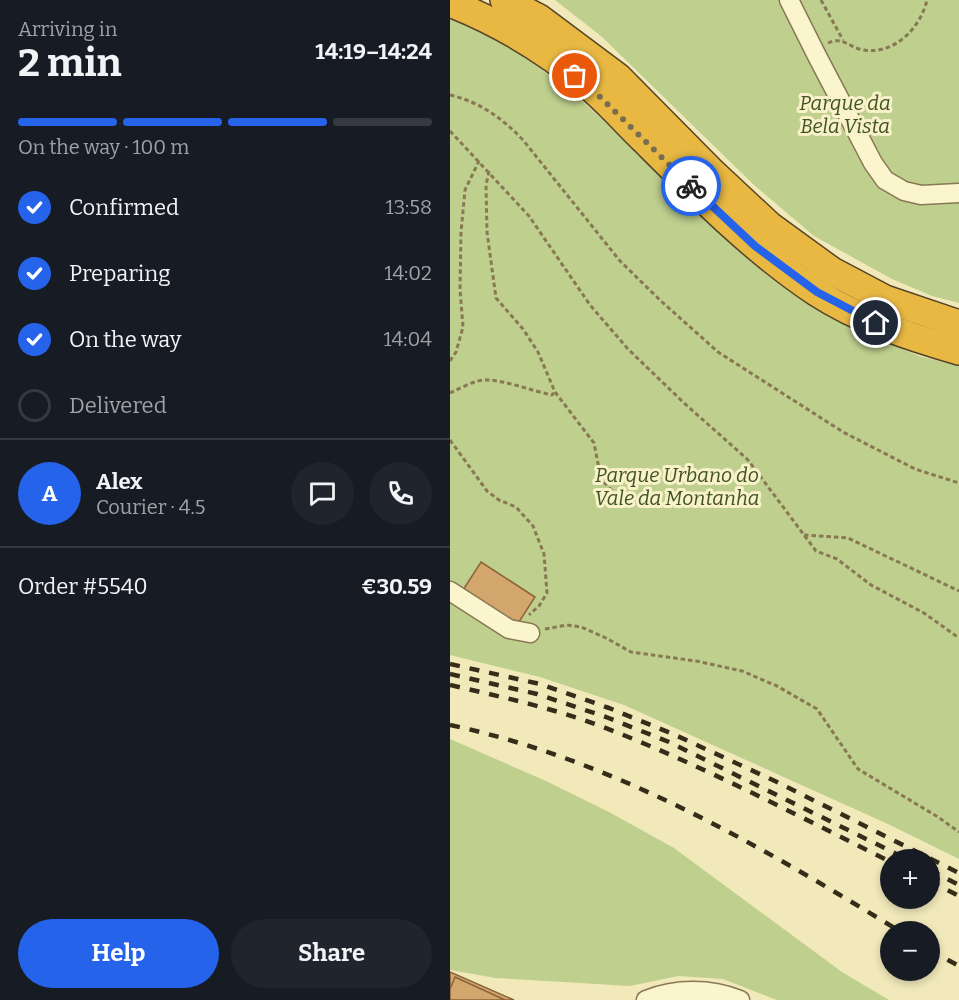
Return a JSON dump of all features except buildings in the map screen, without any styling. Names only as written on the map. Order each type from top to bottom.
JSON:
[{"type":"highway","points":[[504,0],[539,18],[618,77]]},
{"type":"highway","points":[[532,0],[574,30],[597,50],[618,77],[712,172],[770,226],[832,271],[885,299],[959,324]]},
{"type":"highway","points":[[450,3],[479,14],[529,42],[591,88],[755,246],[817,292],[876,323],[959,351]]},
{"type":"street","points":[[789,0],[873,163],[885,180],[904,191],[921,195],[959,192]]},
{"type":"street","points":[[450,591],[509,629],[522,631]]},
{"type":"street","points":[[646,1000],[671,993],[701,991],[731,996],[740,1000]]},
{"type":"path","points":[[821,0],[844,41],[860,50],[878,51],[897,44],[911,32],[925,10],[927,0]]},
{"type":"path","points":[[816,54],[828,42],[844,41]]},
{"type":"path","points":[[450,95],[483,106],[507,124],[523,140],[620,261],[718,352],[843,432],[915,469],[959,483]]},
{"type":"path","points":[[450,131],[529,216],[590,305],[605,323],[628,349],[683,402],[748,460],[816,551],[837,559],[871,585],[924,613],[959,638]]},
{"type":"path","points":[[450,361],[456,352],[463,327],[460,289],[461,232],[465,190],[479,161]]},
{"type":"path","points":[[489,171],[486,185],[487,232],[496,298],[523,329],[538,351],[555,392],[594,443],[601,479],[619,498]]},
{"type":"path","points":[[450,393],[471,383],[488,380],[540,393],[552,395],[555,392]]},
{"type":"path","points":[[450,440],[487,491],[499,500],[516,507],[533,526],[544,554],[547,593],[522,631]]},
{"type":"path","points":[[804,535],[848,538],[959,591]]},
{"type":"path","points":[[522,631],[567,625],[581,627],[631,652],[696,661],[742,671],[777,686],[817,710],[858,769],[959,832]]},
{"type":"green space","name":"Parque da Bela Vista","points":[[555,0],[959,0],[959,303],[932,296],[892,279],[814,236],[754,185],[601,36]]},
{"type":"green space","name":"Parque Urbano do Vale da Montanha","points":[[450,17],[495,39],[561,84],[590,108],[728,240],[800,299],[858,330],[919,356],[959,366],[959,859],[888,824],[624,705],[540,677],[450,655]]},
{"type":"green space","points":[[450,739],[546,781],[674,848],[842,972],[889,1000],[777,1000],[723,979],[678,976],[630,986],[496,978],[450,970]]},
{"type":"railway","points":[[450,664],[540,684],[609,708],[673,734],[777,782],[959,873]]},
{"type":"railway","points":[[450,674],[537,694],[606,717],[669,742],[887,849]]},
{"type":"railway","points":[[450,685],[527,703],[603,727],[748,791],[880,857]]},
{"type":"railway","points":[[450,725],[511,740],[627,783],[739,838],[883,921]]},
{"type":"railway","points":[[940,875],[959,885]]},
{"type":"railway","points":[[940,886],[959,896]]},
{"type":"railway","points":[[940,956],[959,966]]},
{"type":"way so far","points":[[575,76],[591,88],[691,186]]},
{"type":"route","points":[[691,186],[755,246],[817,292],[876,323]]}]
